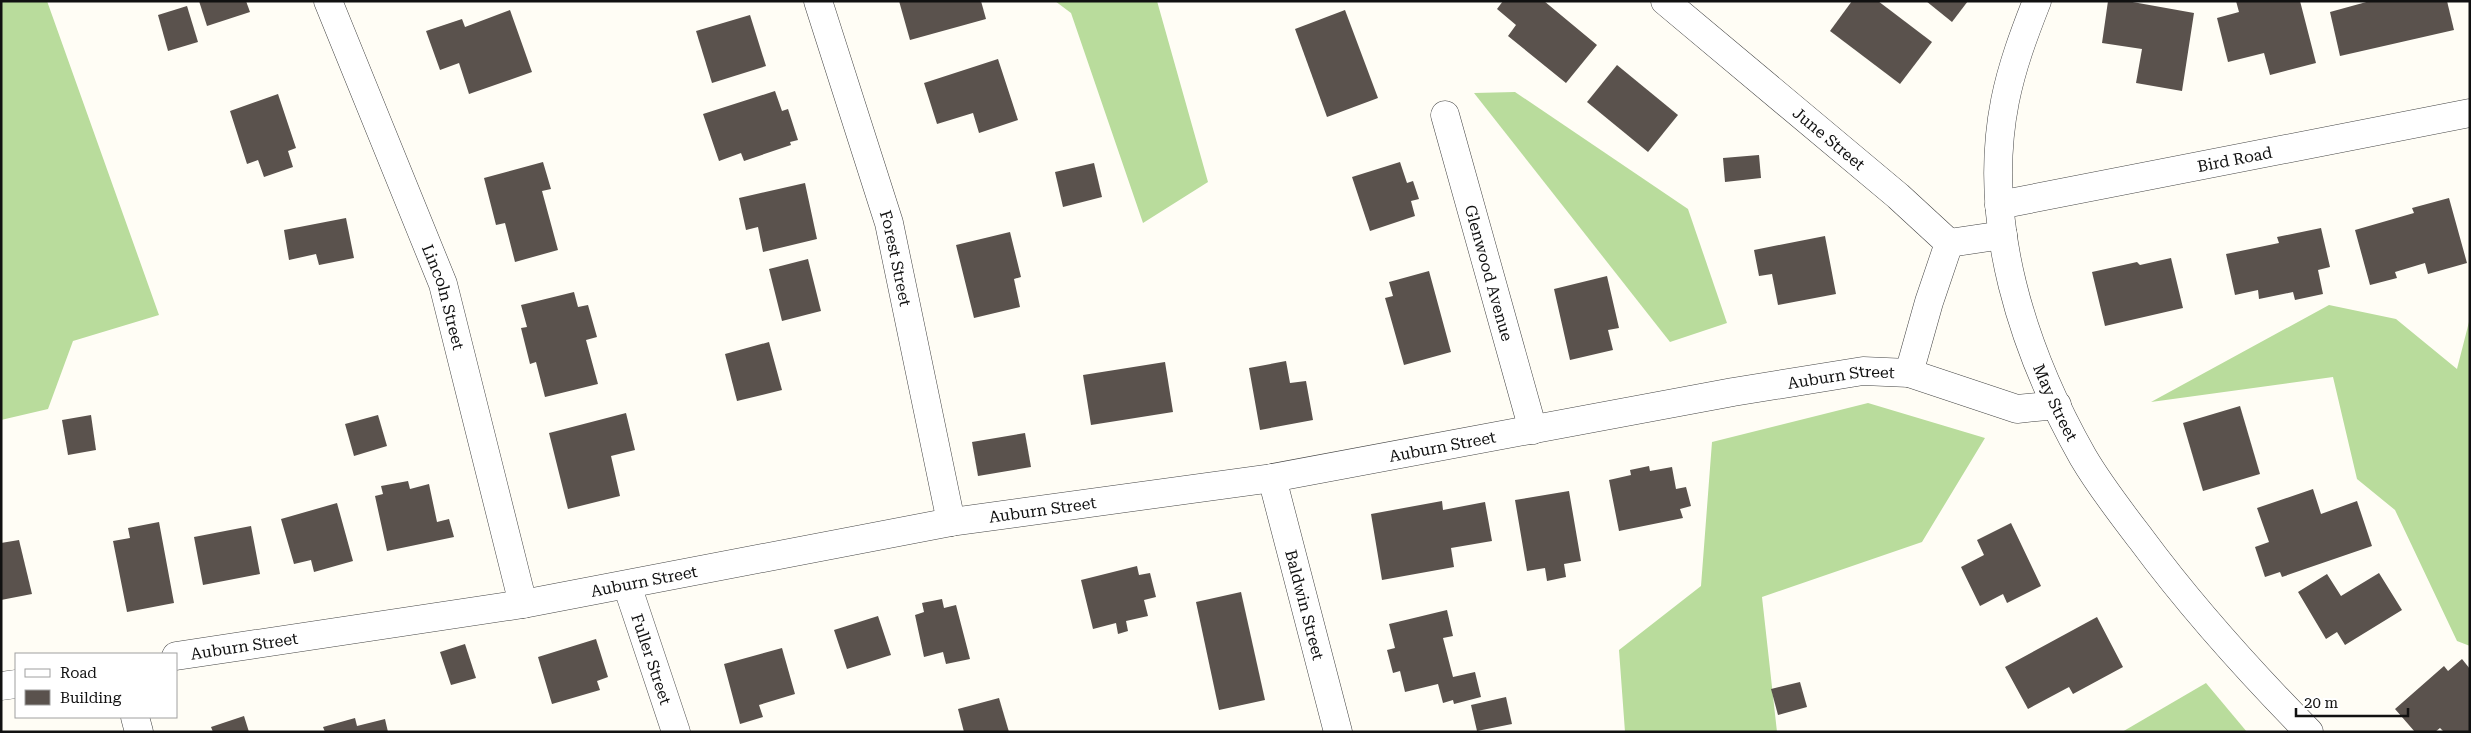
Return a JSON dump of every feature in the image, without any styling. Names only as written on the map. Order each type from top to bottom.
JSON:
[{"type":"street","name":"Lincoln Street","points":[[328,1],[443,284],[523,604]]},
{"type":"street","name":"Forest Street","points":[[818,1],[889,224],[951,522]]},
{"type":"street","name":"June Street","points":[[1665,1],[1898,196],[1949,243]]},
{"type":"street","name":"May Street","points":[[2037,1],[2020,44],[2005,101],[2000,146],[1999,205],[2003,236],[2022,319],[2034,356],[2084,458],[2113,503],[2213,630],[2308,732]]},
{"type":"street","name":"Bird Road","points":[[1999,205],[2470,113]]},
{"type":"street","name":"Glenwood Avenue","points":[[1446,115],[1533,430]]},
{"type":"street","points":[[1949,243],[2003,236]]},
{"type":"street","name":"Auburn Street","points":[[1909,373],[1929,302],[1949,243]]},
{"type":"street","name":"Auburn Street","points":[[178,656],[523,604],[951,522],[1272,478],[1863,370],[1909,373],[2017,409],[2057,405]]},
{"type":"street","name":"Baldwin Street","points":[[1272,478],[1338,732]]},
{"type":"street","name":"Fuller Street","points":[[627,585],[676,732]]},
{"type":"street","points":[[1,686],[15,684]]},
{"type":"street","points":[[135,718],[139,732]]},
{"type":"green space","points":[[1,1],[47,1],[159,315],[73,341],[48,409],[1,420]]},
{"type":"green space","points":[[1055,1],[1157,1],[1208,182],[1143,223],[1071,13]]},
{"type":"green space","points":[[1515,92],[1688,209],[1727,323],[1670,342],[1474,93]]},
{"type":"green space","points":[[2329,305],[2396,319],[2457,369],[2470,318],[2470,646],[2457,641],[2395,510],[2357,479],[2333,377],[2151,402]]},
{"type":"green space","points":[[1868,403],[1985,438],[1922,542],[1762,597],[1777,732],[1625,732],[1619,650],[1701,586],[1712,442]]},
{"type":"green space","points":[[2206,683],[2247,732],[2122,732]]},
{"type":"building","points":[[199,1],[246,1],[250,12],[207,26]]},
{"type":"building","points":[[899,1],[981,1],[986,19],[910,40]]},
{"type":"building","points":[[1503,1],[1544,1],[1597,45],[1566,83],[1508,36],[1516,25],[1497,9]]},
{"type":"building","points":[[1852,1],[1878,1],[1932,42],[1900,84],[1830,31]]},
{"type":"building","points":[[1926,1],[1968,1],[1952,22]]},
{"type":"building","points":[[2108,1],[2127,1],[2194,13],[2182,91],[2136,83],[2142,49],[2102,43]]},
{"type":"building","points":[[2236,1],[2300,1],[2316,63],[2270,75],[2264,53],[2228,62],[2217,18],[2239,12]]},
{"type":"building","points":[[2370,1],[2447,1],[2454,30],[2340,56],[2330,12]]},
{"type":"building","points":[[187,6],[198,42],[168,51],[158,15]]},
{"type":"building","points":[[510,10],[532,72],[469,94],[459,63],[440,70],[426,31],[462,19],[465,27]]},
{"type":"building","points":[[1345,10],[1378,98],[1327,117],[1295,29]]},
{"type":"building","points":[[750,15],[766,66],[712,83],[696,31]]},
{"type":"building","points":[[998,59],[1018,120],[979,133],[973,113],[937,124],[924,83]]},
{"type":"building","points":[[1617,65],[1678,115],[1648,152],[1587,102]]},
{"type":"building","points":[[775,91],[782,111],[788,109],[798,140],[790,142],[791,145],[744,161],[741,153],[719,161],[703,114]]},
{"type":"building","points":[[278,94],[296,148],[288,151],[293,167],[264,177],[258,160],[247,164],[230,111]]},
{"type":"building","points":[[1759,155],[1761,178],[1725,182],[1723,158]]},
{"type":"building","points":[[543,162],[551,189],[542,191],[558,250],[515,262],[505,223],[496,225],[484,178]]},
{"type":"building","points":[[1400,162],[1407,183],[1413,181],[1419,199],[1411,201],[1415,216],[1370,231],[1352,177]]},
{"type":"building","points":[[1094,163],[1102,197],[1063,207],[1055,172]]},
{"type":"building","points":[[805,183],[817,239],[763,252],[758,227],[746,230],[739,198]]},
{"type":"building","points":[[2449,198],[2467,263],[2428,274],[2425,263],[2395,272],[2397,278],[2370,285],[2355,230],[2414,213],[2412,208]]},
{"type":"building","points":[[346,218],[354,258],[319,265],[316,254],[289,260],[284,230]]},
{"type":"building","points":[[2321,228],[2330,267],[2318,270],[2323,294],[2295,300],[2293,292],[2259,299],[2258,290],[2235,295],[2226,254],[2279,243],[2277,237]]},
{"type":"building","points":[[1010,232],[1021,277],[1014,279],[1020,307],[974,318],[956,245]]},
{"type":"building","points":[[1825,236],[1836,294],[1778,305],[1772,274],[1759,276],[1754,250]]},
{"type":"building","points":[[2171,258],[2183,308],[2105,326],[2092,272],[2137,262],[2140,265]]},
{"type":"building","points":[[808,259],[821,311],[782,321],[769,269]]},
{"type":"building","points":[[1429,271],[1451,352],[1404,365],[1385,298],[1393,296],[1389,282]]},
{"type":"building","points":[[1607,276],[1619,328],[1608,330],[1613,350],[1570,360],[1554,289]]},
{"type":"building","points":[[574,292],[578,307],[588,305],[597,337],[586,340],[598,384],[545,397],[536,362],[530,364],[521,328],[527,327],[521,305]]},
{"type":"building","points":[[769,342],[782,390],[737,401],[725,354]]},
{"type":"building","points":[[1286,361],[1290,383],[1306,381],[1313,420],[1260,430],[1249,368]]},
{"type":"building","points":[[1165,362],[1173,412],[1091,425],[1083,375]]},
{"type":"building","points":[[2240,406],[2260,474],[2203,491],[2183,423]]},
{"type":"building","points":[[626,413],[635,450],[611,456],[620,496],[568,509],[549,433]]},
{"type":"building","points":[[91,415],[96,450],[68,455],[62,420]]},
{"type":"building","points":[[378,415],[387,446],[354,456],[345,424]]},
{"type":"building","points":[[1025,433],[1031,467],[978,476],[972,442]]},
{"type":"building","points":[[1649,466],[1650,471],[1672,467],[1676,489],[1686,487],[1691,506],[1680,509],[1683,518],[1619,531],[1609,480],[1631,475],[1630,470]]},
{"type":"building","points":[[408,481],[410,489],[429,484],[437,522],[449,519],[454,537],[387,551],[375,496],[383,494],[381,486]]},
{"type":"building","points":[[2313,489],[2321,514],[2357,501],[2372,546],[2282,577],[2280,572],[2265,577],[2255,547],[2269,542],[2257,508]]},
{"type":"building","points":[[1569,491],[1581,561],[1564,564],[1566,577],[1547,581],[1545,568],[1527,571],[1515,500]]},
{"type":"building","points":[[1442,501],[1443,510],[1485,502],[1492,541],[1451,548],[1454,567],[1382,580],[1371,514]]},
{"type":"building","points":[[337,503],[353,561],[314,572],[311,560],[294,564],[281,519]]},
{"type":"building","points":[[159,522],[174,603],[127,612],[113,541],[130,538],[128,528]]},
{"type":"building","points":[[2011,523],[2041,586],[2007,603],[2003,594],[1980,606],[1961,567],[1984,555],[1977,540]]},
{"type":"building","points":[[251,526],[260,574],[203,585],[194,537]]},
{"type":"building","points":[[19,540],[32,594],[1,600],[1,543]]},
{"type":"building","points":[[1137,566],[1139,575],[1150,573],[1156,597],[1144,600],[1148,616],[1126,621],[1128,631],[1118,634],[1116,623],[1093,629],[1081,580]]},
{"type":"building","points":[[2379,573],[2402,610],[2345,645],[2337,632],[2326,639],[2298,592],[2327,574],[2341,596]]},
{"type":"building","points":[[1241,592],[1265,700],[1219,710],[1196,602]]},
{"type":"building","points":[[942,599],[944,608],[956,605],[970,659],[946,664],[943,652],[924,657],[915,615],[924,612],[922,603]]},
{"type":"building","points":[[1447,610],[1453,636],[1443,638],[1453,677],[1475,672],[1481,697],[1454,704],[1453,700],[1443,703],[1438,684],[1405,692],[1400,671],[1393,673],[1387,650],[1395,648],[1389,624]]},
{"type":"building","points":[[878,616],[891,655],[847,669],[834,630]]},
{"type":"building","points":[[2097,617],[2123,667],[2073,694],[2069,687],[2028,709],[2005,667]]},
{"type":"building","points":[[596,639],[608,677],[597,681],[600,690],[552,704],[538,657]]},
{"type":"building","points":[[465,644],[476,678],[451,685],[440,652]]},
{"type":"building","points":[[782,648],[795,694],[759,705],[763,717],[740,724],[724,664]]},
{"type":"building","points":[[2462,659],[2470,669],[2470,732],[2444,732],[2440,728],[2435,732],[2415,732],[2395,709],[2444,666],[2448,671]]},
{"type":"building","points":[[1800,682],[1807,707],[1778,715],[1771,689]]},
{"type":"building","points":[[1506,697],[1512,724],[1477,731],[1471,705]]},
{"type":"building","points":[[999,698],[1009,732],[964,732],[958,709]]},
{"type":"building","points":[[244,716],[249,732],[213,732],[211,727]]},
{"type":"building","points":[[355,718],[357,726],[385,719],[388,732],[325,732],[323,727]]}]
